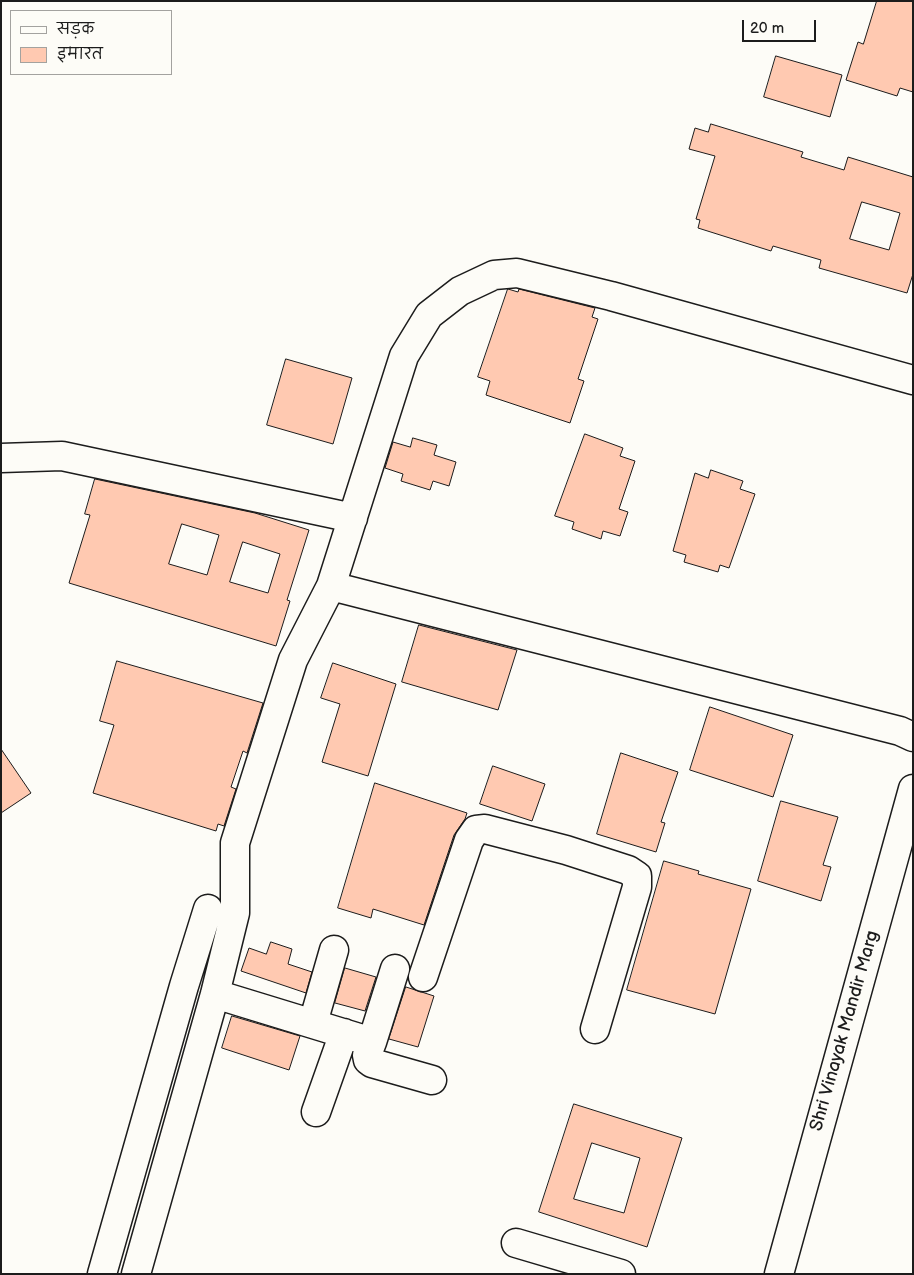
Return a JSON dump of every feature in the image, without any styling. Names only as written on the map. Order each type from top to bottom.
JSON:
[{"type":"street","points":[[136,1274],[215,994],[235,913],[234,843],[293,660],[331,586],[404,356],[429,315],[460,291],[494,275],[517,273],[549,279],[913,380]]},
{"type":"street","points":[[1,458],[62,456],[353,518]]},
{"type":"street","points":[[331,586],[891,729],[913,737]]},
{"type":"street","name":"Shri Vinayak Mandir Marg","points":[[779,1274],[828,1089],[913,789]]},
{"type":"street","points":[[423,977],[469,840],[476,830],[485,829],[566,850],[628,870],[637,876],[637,887],[594,1029]]},
{"type":"street","points":[[102,1274],[184,986],[208,909]]},
{"type":"street","points":[[313,1023],[334,950]]},
{"type":"street","points":[[395,969],[367,1055],[368,1060],[372,1063],[432,1080]]},
{"type":"street","points":[[215,994],[372,1042]]},
{"type":"street","points":[[316,1112],[344,1033]]},
{"type":"street","points":[[516,1243],[621,1274]]},
{"type":"building","points":[[877,1],[913,1],[913,92],[900,88],[897,96],[846,80],[858,42],[863,44]]},
{"type":"building","points":[[776,56],[842,75],[830,117],[764,97]]},
{"type":"building","points":[[711,124],[803,152],[801,157],[844,170],[848,157],[913,177],[913,274],[907,293],[819,268],[821,260],[773,246],[771,251],[698,228],[700,220],[696,219],[715,156],[689,149],[695,128],[708,132]],"holes":[[[862,202],[900,213],[889,250],[850,239]]]},
{"type":"building","points":[[508,289],[518,292],[519,289],[595,308],[592,317],[598,319],[578,379],[584,381],[570,423],[486,395],[490,381],[478,377]]},
{"type":"building","points":[[286,359],[352,378],[333,444],[267,425]]},
{"type":"building","points":[[585,434],[623,448],[620,456],[635,461],[619,509],[628,512],[620,536],[603,531],[601,539],[572,529],[574,522],[555,516]]},
{"type":"building","points":[[413,438],[437,445],[434,455],[456,462],[449,486],[433,481],[430,490],[401,481],[403,474],[385,468],[393,442],[410,447]]},
{"type":"building","points":[[711,470],[743,481],[740,489],[755,494],[729,568],[720,565],[718,572],[684,562],[686,555],[673,551],[695,473],[708,478]]},
{"type":"building","points":[[95,479],[255,513],[309,530],[287,600],[290,601],[276,646],[69,583],[90,515],[85,514]],"holes":[[[182,524],[219,535],[207,575],[169,564]],[[243,542],[280,554],[268,593],[230,582]]]},
{"type":"building","points":[[419,625],[517,650],[498,710],[402,682]]},
{"type":"building","points":[[117,661],[263,703],[247,753],[243,751],[231,787],[236,789],[224,826],[218,824],[216,831],[93,793],[114,725],[100,721]]},
{"type":"building","points":[[333,663],[396,684],[368,776],[322,762],[340,704],[321,698]]},
{"type":"building","points":[[710,707],[793,735],[773,797],[690,770]]},
{"type":"building","points":[[1,749],[31,793],[1,813]]},
{"type":"building","points":[[621,753],[678,772],[661,822],[665,823],[656,852],[597,834]]},
{"type":"building","points":[[493,766],[545,784],[532,821],[480,804]]},
{"type":"building","points":[[375,783],[467,813],[454,835],[424,925],[373,909],[371,918],[338,908]]},
{"type":"building","points":[[781,801],[838,817],[823,865],[831,867],[821,901],[758,881]]},
{"type":"building","points":[[664,861],[699,871],[698,874],[751,889],[715,1014],[627,990]]},
{"type":"building","points":[[271,942],[292,949],[288,964],[312,972],[306,993],[241,971],[249,948],[266,954]]},
{"type":"building","points":[[345,968],[376,977],[365,1011],[335,1003]]},
{"type":"building","points":[[406,987],[434,996],[418,1047],[389,1039]]},
{"type":"building","points":[[232,1016],[300,1036],[289,1070],[222,1048]]},
{"type":"building","points":[[574,1104],[682,1138],[647,1247],[539,1212]],"holes":[[[592,1143],[640,1158],[624,1213],[574,1199]]]}]
